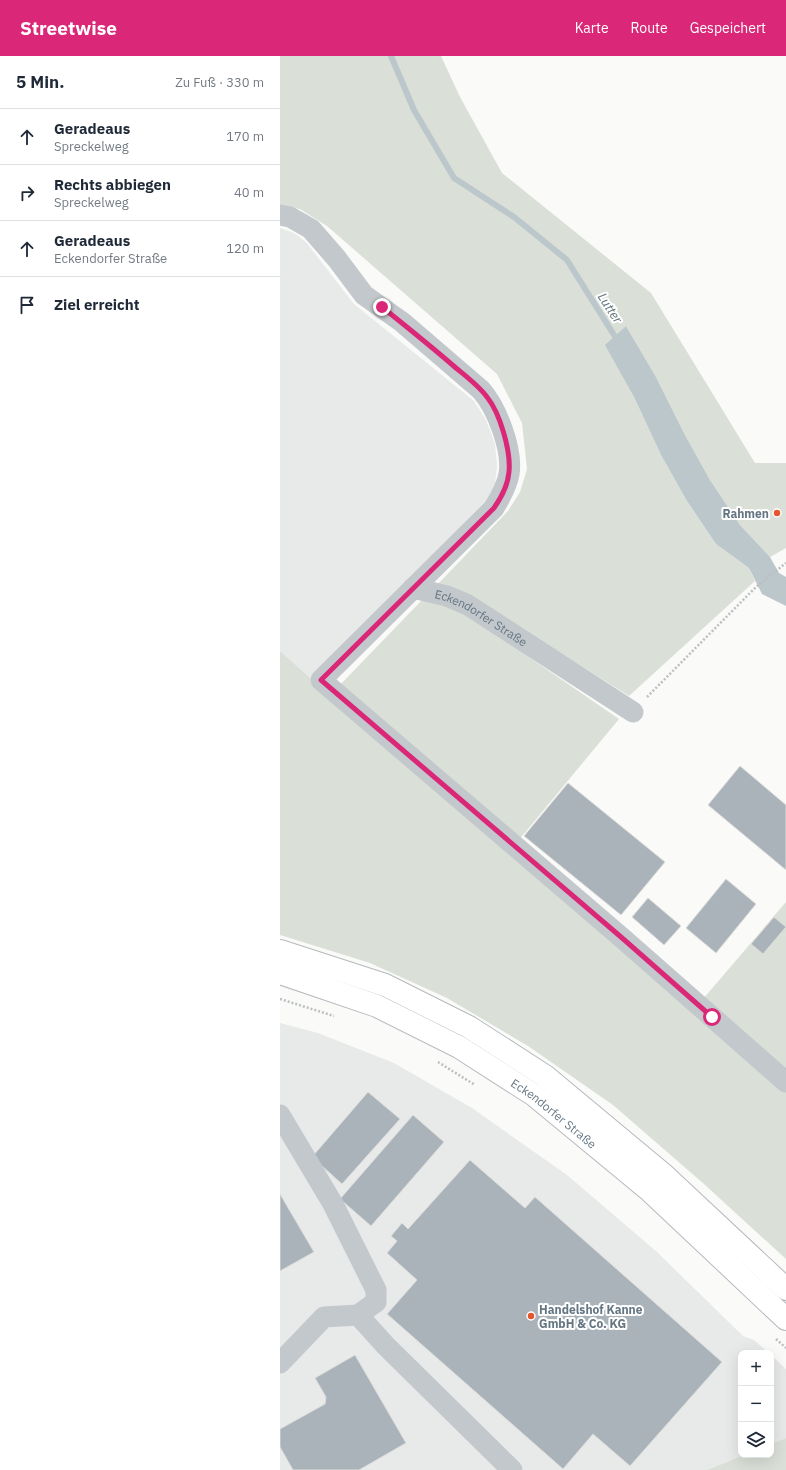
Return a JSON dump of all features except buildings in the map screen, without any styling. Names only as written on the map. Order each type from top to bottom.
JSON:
[{"type":"main road","name":"Eckendorfer Straße","points":[[280,951],[385,985],[469,1027],[546,1076],[664,1175],[786,1289]]},
{"type":"main road","name":"Eckendorfer Straße","points":[[280,973],[377,1006],[459,1047],[534,1095],[648,1190],[786,1319]]},
{"type":"street","points":[[280,215],[290,217],[311,229],[337,259],[364,295],[402,322],[489,398],[503,428],[509,461],[509,473],[506,485],[494,508],[321,680],[627,942],[786,1082]]},
{"type":"street","name":"Eckendorfer Straße","points":[[413,588],[447,596],[468,605],[633,712]]},
{"type":"street","points":[[280,1114],[333,1204],[376,1290],[376,1302],[358,1315],[324,1317],[280,1363]]},
{"type":"street","points":[[358,1315],[386,1346],[512,1470]]},
{"type":"path","points":[[633,712],[756,587],[786,563]]},
{"type":"path","points":[[280,998],[338,1017]]},
{"type":"path","points":[[437,1062],[478,1087]]},
{"type":"path","points":[[776,1338],[786,1348]]},
{"type":"shaded area","points":[[280,56],[441,56],[460,97],[502,173],[651,293],[755,463],[786,463],[786,548],[770,557],[740,525],[710,480],[685,435],[656,377],[626,326],[606,345],[634,397],[661,455],[687,501],[716,544],[749,568],[755,581],[629,696],[465,593],[436,586],[508,511],[520,492],[527,469],[522,423],[497,374],[327,226],[300,209],[280,205]]},
{"type":"shaded area","points":[[280,228],[294,233],[306,242],[354,304],[474,401],[486,420],[495,444],[497,466],[495,484],[487,500],[312,679],[280,651]]},
{"type":"shaded area","points":[[626,326],[656,377],[685,435],[710,480],[740,525],[770,557],[779,573],[786,577],[786,606],[762,594],[749,568],[716,544],[687,501],[661,455],[634,397],[605,345]]},
{"type":"shaded area","points":[[424,598],[450,603],[619,719],[518,841],[338,687]]},
{"type":"shaded area","points":[[280,651],[366,727],[786,1086],[786,1259],[704,1184],[613,1105],[528,1046],[447,998],[370,963],[280,935]]},
{"type":"shaded area","points":[[786,902],[786,1074],[703,999]]},
{"type":"shaded area","points":[[280,1023],[318,1033],[394,1063],[472,1108],[567,1175],[657,1252],[743,1336],[754,1340],[766,1350],[738,1350],[738,1457],[707,1470],[280,1470]]},
{"type":"shaded area","points":[[774,1358],[786,1369],[786,1438],[774,1443]]},
{"type":"shaded area","points":[[786,1438],[786,1470],[707,1470],[738,1457],[774,1458],[774,1443]]},
{"type":"waterway","name":"Lutter","points":[[391,56],[414,110],[454,178],[514,217],[567,260],[619,343]]},
{"type":"place","name":"Rahmen","points":[[777,513]]},
{"type":"place","name":"Handelshof Kanne GmbH & Co. KG","points":[[531,1316]]},
{"type":"route","points":[[382,307],[442,356],[489,398],[506,438],[509,473],[506,485],[494,508],[321,680],[712,1017]]}]
